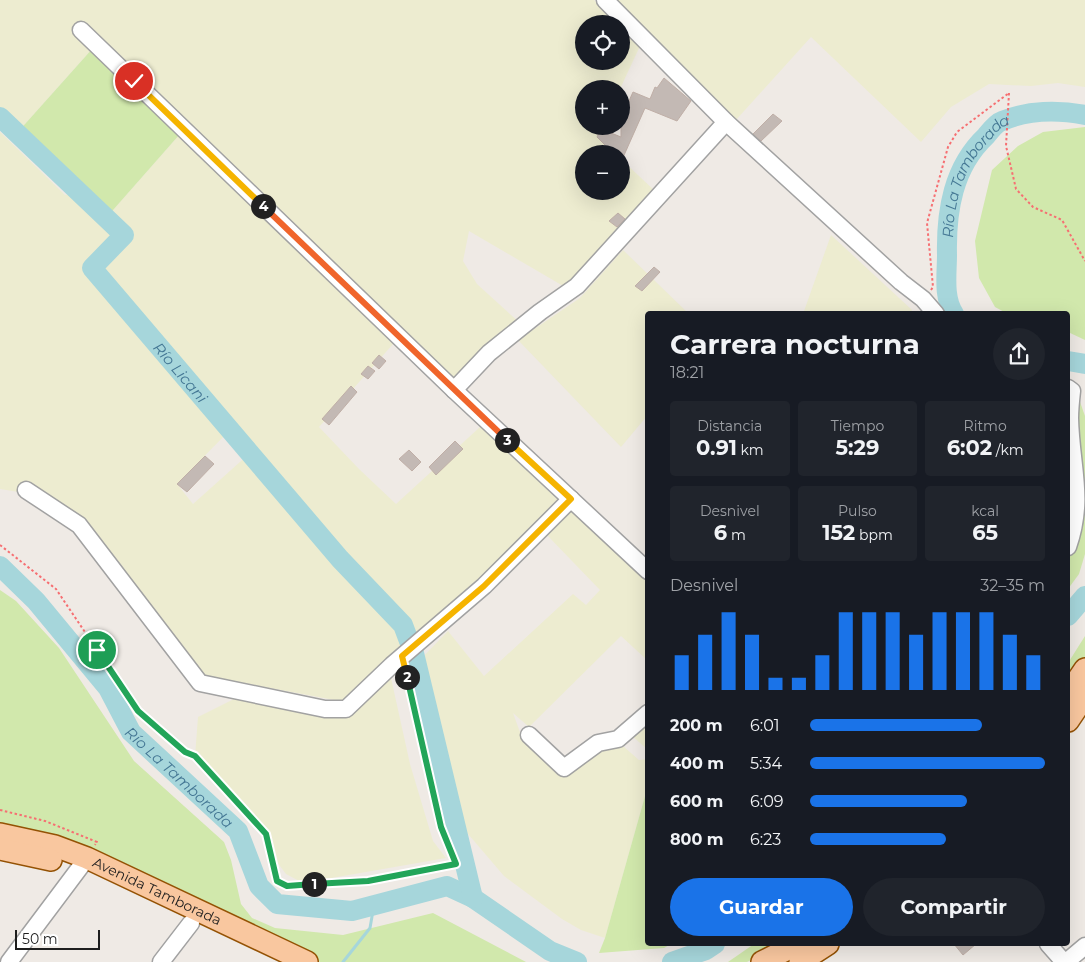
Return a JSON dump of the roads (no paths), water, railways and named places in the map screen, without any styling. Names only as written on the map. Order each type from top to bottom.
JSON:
[{"type":"main road","points":[[1076,707],[1085,669]]},
{"type":"main road","name":"Avenida Tamborada","points":[[0,834],[55,846],[82,864],[191,923],[274,962]]},
{"type":"main road","name":"Avenida Tamborada","points":[[0,849],[82,864],[308,962]]},
{"type":"main road","points":[[762,962],[794,946]]},
{"type":"main road","points":[[800,962],[825,946]]},
{"type":"street","points":[[605,0],[726,122],[894,276],[924,299],[934,311]]},
{"type":"street","points":[[81,30],[454,390],[645,569]]},
{"type":"street","points":[[454,390],[489,353],[540,312],[577,286],[726,122]]},
{"type":"street","points":[[1070,390],[1072,391],[1070,418],[1080,486],[1077,528],[1070,543]]},
{"type":"street","points":[[26,490],[79,525],[200,684],[325,709],[346,709],[402,656],[484,586],[571,499]]},
{"type":"street","points":[[529,735],[564,768],[598,743],[618,739],[645,716]]},
{"type":"street","points":[[9,962],[82,864]]},
{"type":"street","points":[[161,962],[191,923]]},
{"type":"street","points":[[1050,946],[1065,962],[1085,946]]},
{"type":"waterway","name":"Río La Tamborada","points":[[953,311],[948,300],[946,285],[948,222],[954,191],[966,161],[998,123],[1012,117],[1044,112],[1065,112],[1085,115]]},
{"type":"waterway","name":"Río Licani","points":[[0,117],[124,235],[92,268],[340,559],[403,625],[409,641]]},
{"type":"waterway","name":"Río La Tamborada","points":[[1070,361],[1085,364]]},
{"type":"waterway","name":"Río La Tamborada","points":[[0,566],[36,601],[108,688],[131,732],[238,831],[259,886],[277,904],[352,911],[447,886],[473,898],[550,951],[577,962]]},
{"type":"waterway","name":"Río La Tamborada","points":[[1070,614],[1085,596]]},
{"type":"waterway","name":"Río Licani","points":[[414,653],[473,898]]},
{"type":"waterway","points":[[343,962],[370,928],[374,905]]},
{"type":"waterway","name":"Río La Tamborada","points":[[672,962],[712,946]]}]
